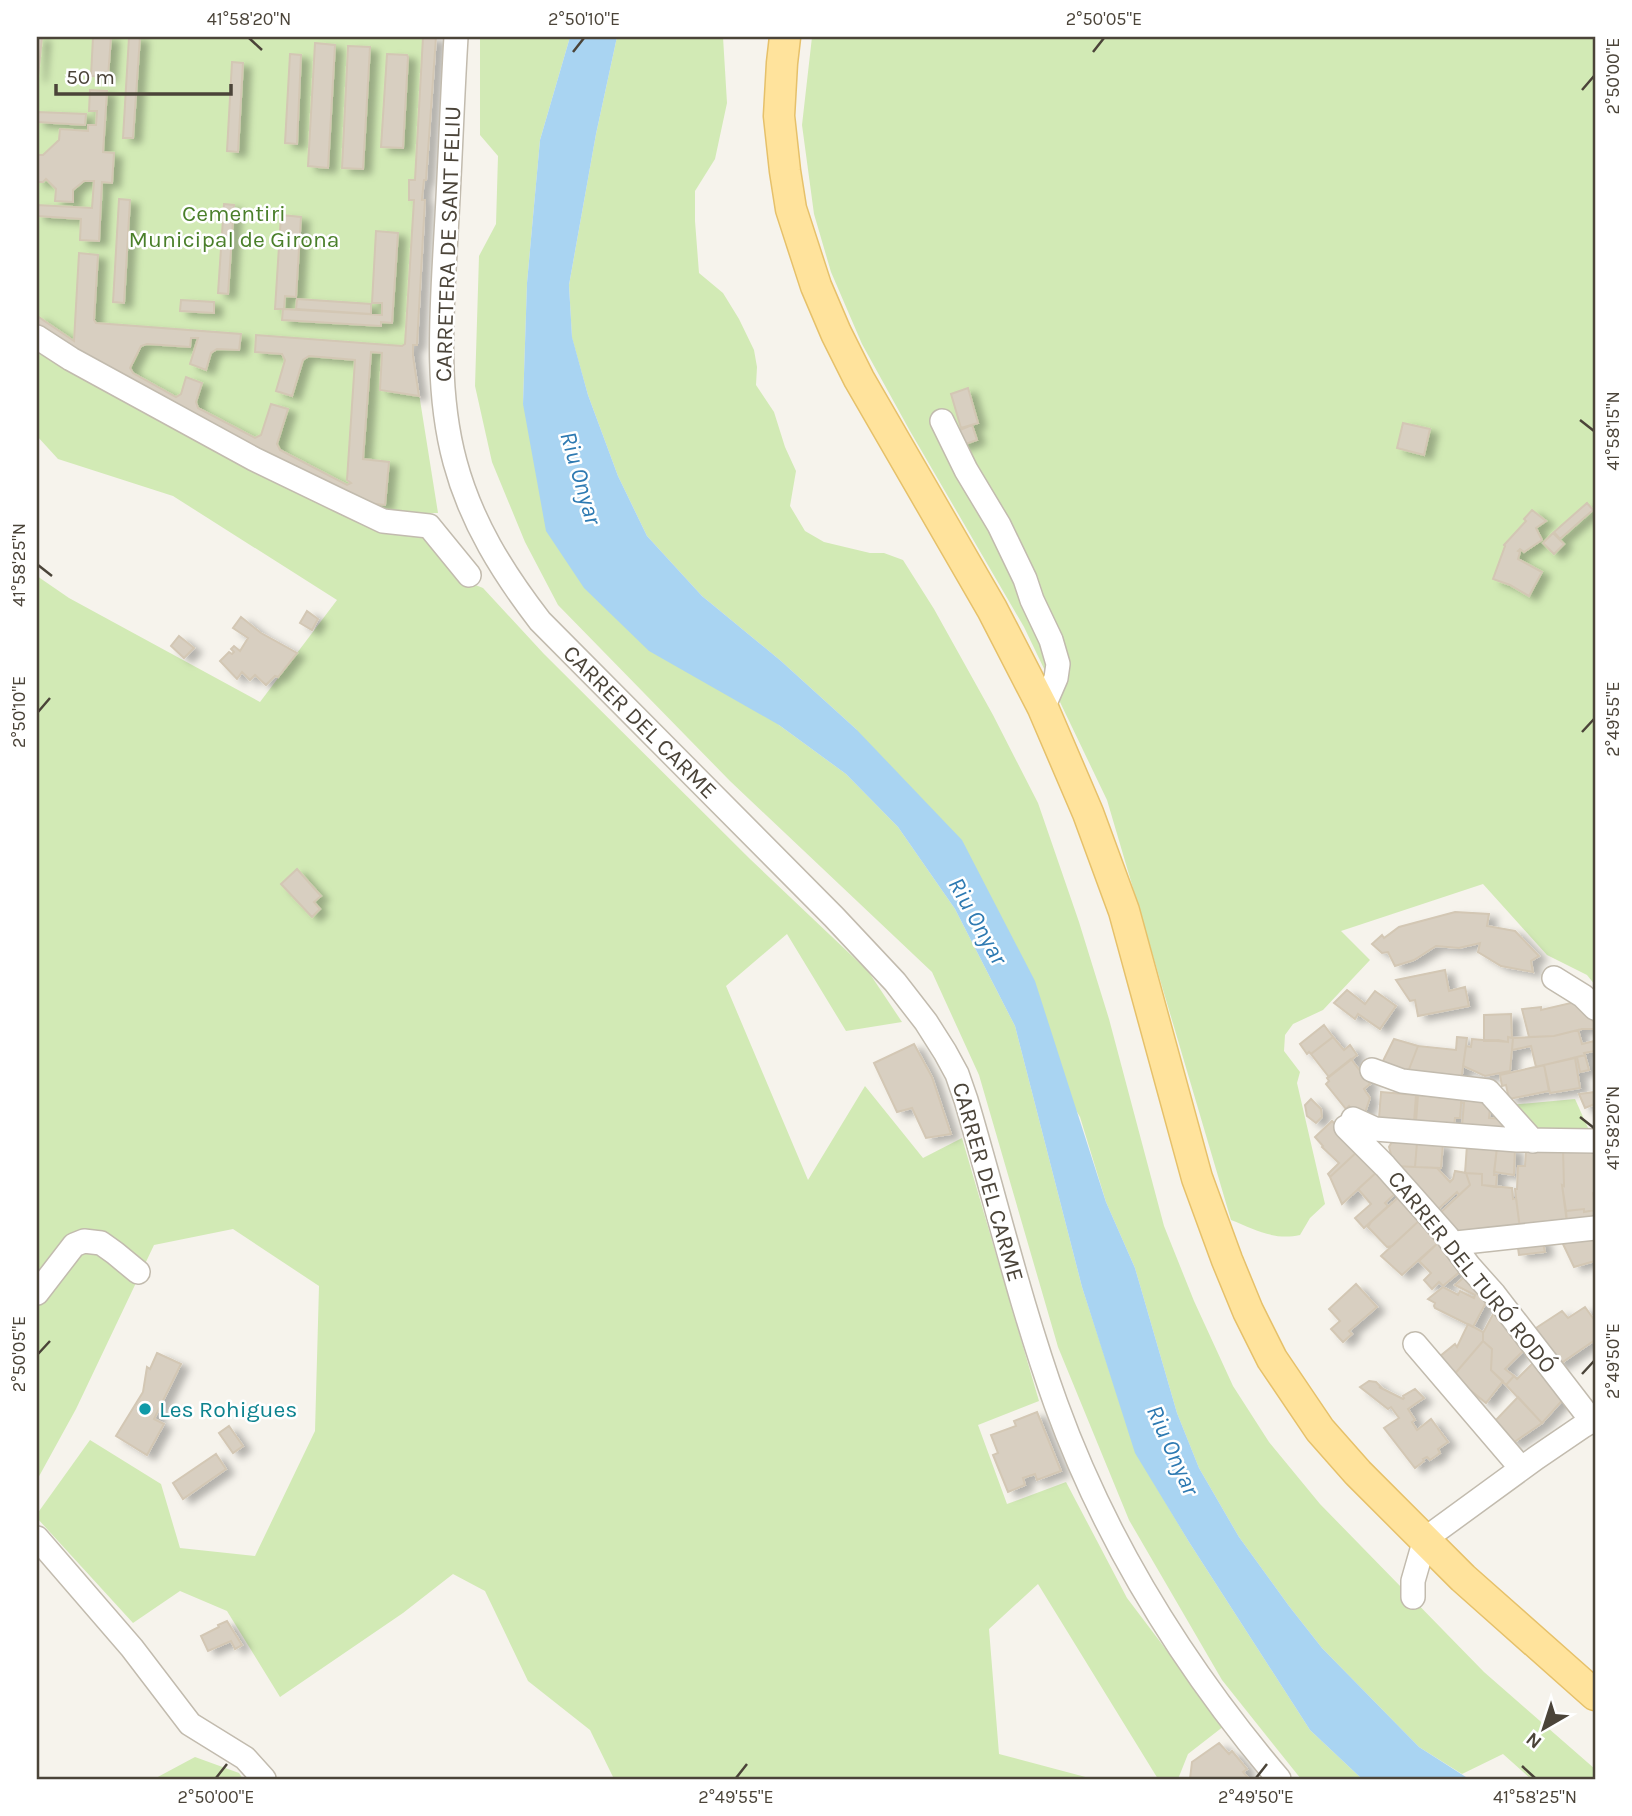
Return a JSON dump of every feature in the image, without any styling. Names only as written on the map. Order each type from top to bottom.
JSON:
[{"type":"main road","points":[[785,37],[779,116],[785,171],[791,209],[816,286],[859,379],[992,609],[1043,708],[1088,813],[1124,911],[1197,1178],[1248,1311],[1272,1359],[1320,1430],[1358,1473],[1463,1578],[1595,1695]]},
{"type":"street","name":"CARRETERA DE SANT FELIU","points":[[456,37],[441,321],[441,378],[455,463],[470,506],[487,543],[524,601]]},
{"type":"street","points":[[37,337],[71,359],[254,459],[343,502],[383,521],[429,526],[469,575]]},
{"type":"street","points":[[942,421],[966,470],[999,525],[1051,640],[1058,664],[1056,678],[1043,708]]},
{"type":"street","name":"CARRER DEL CARME","points":[[524,601],[555,637],[877,962],[926,1022],[957,1074],[967,1100],[1056,1404],[1094,1494],[1117,1543],[1187,1658],[1279,1779]]},
{"type":"street","points":[[1554,978],[1583,996],[1595,1008]]},
{"type":"street","points":[[1372,1070],[1402,1081],[1488,1091],[1533,1141]]},
{"type":"street","name":"CARRER DEL TURÓ RODÓ","points":[[1385,1130],[1350,1123],[1378,1159],[1447,1236],[1594,1420]]},
{"type":"street","points":[[1378,1159],[1385,1130],[1533,1141],[1595,1141]]},
{"type":"street","points":[[1456,1243],[1595,1228]]},
{"type":"street","points":[[37,1293],[74,1245],[84,1241],[101,1243],[138,1272]]},
{"type":"street","points":[[1416,1344],[1521,1468]]},
{"type":"street","points":[[1413,1597],[1413,1581],[1425,1539],[1521,1468],[1594,1420]]},
{"type":"street","points":[[37,1538],[132,1648],[190,1724],[244,1758],[264,1779]]},
{"type":"green space","name":"Cementiri Municipal de Girona","points":[[37,37],[436,37],[426,180],[422,198],[425,200],[417,345],[413,345],[413,356],[438,513],[383,513],[37,330]]},
{"type":"green space","points":[[480,37],[570,37],[540,140],[527,283],[523,404],[779,725],[846,774],[898,827],[955,909],[1015,1026],[1082,1287],[1136,1453],[1189,1542],[1310,1730],[1362,1779],[1301,1779],[1222,1680],[1129,1520],[1058,1347],[979,1075],[932,972],[730,781],[558,605],[525,542],[492,462],[475,386],[479,256],[496,224],[498,156],[480,135]]},
{"type":"green space","points":[[617,37],[723,37],[727,103],[715,159],[695,191],[699,273],[723,293],[754,350],[756,385],[774,412],[796,471],[790,506],[805,531],[824,542],[870,553],[884,553],[903,560],[934,609],[993,715],[1038,803],[1109,1019],[1164,1226],[1194,1301],[1233,1386],[1269,1442],[1320,1504],[1484,1672],[1595,1769],[1595,1779],[1531,1779],[1503,1754],[1462,1774],[1419,1747],[1322,1648],[1289,1606],[1239,1537],[1199,1468],[1177,1413],[1135,1268],[1106,1202],[1080,1117],[856,729],[781,661],[702,596],[647,536],[618,476],[588,395],[572,338],[569,285],[596,134]]},
{"type":"green space","points":[[812,37],[1595,37],[1595,985],[1587,975],[1547,955],[1483,884],[1341,931],[1370,960],[1323,1010],[1293,1024],[1285,1035],[1284,1051],[1300,1072],[1297,1083],[1325,1204],[1310,1218],[1300,1235],[1273,1235],[1231,1220],[1107,800],[1024,627],[862,344],[831,272],[814,214],[802,125]]},
{"type":"green space","points":[[37,347],[426,532],[468,582],[483,588],[544,654],[750,859],[868,971],[902,1022],[846,1031],[787,934],[726,986],[808,1180],[865,1086],[923,1158],[962,1138],[1039,1401],[978,1425],[1007,1504],[1066,1482],[1127,1598],[1224,1726],[1188,1754],[1178,1779],[1158,1779],[1038,1584],[989,1629],[999,1754],[1093,1779],[614,1779],[590,1730],[528,1681],[485,1591],[453,1574],[403,1613],[280,1697],[227,1611],[180,1591],[133,1623],[37,1518],[37,1514],[90,1440],[161,1484],[180,1548],[255,1556],[315,1431],[319,1286],[233,1229],[154,1245],[76,1409],[37,1480],[37,576],[69,598],[260,702],[337,600],[173,496],[58,459],[37,436]]},
{"type":"green space","points":[[1575,1099],[1593,1139],[1534,1139],[1509,1105]]},
{"type":"green space","points":[[195,1757],[239,1773],[243,1779],[154,1779]]},
{"type":"water","name":"Riu Onyar","points":[[570,37],[617,37],[596,134],[569,285],[572,337],[588,395],[618,476],[647,536],[702,596],[781,661],[856,729],[962,840],[1035,981],[1106,1202],[1135,1268],[1177,1413],[1199,1468],[1239,1537],[1322,1648],[1419,1747],[1469,1779],[1362,1779],[1310,1730],[1135,1453],[1082,1287],[1015,1026],[955,909],[898,827],[846,774],[779,725],[649,651],[584,588],[546,531],[523,404],[527,283],[540,140]]},
{"type":"building","points":[[37,37],[42,37],[38,77],[37,77]]},
{"type":"building","points":[[93,37],[111,37],[108,77],[91,76]]},
{"type":"building","points":[[129,37],[140,37],[133,138],[123,138]]},
{"type":"building","points":[[423,37],[436,37],[426,180],[422,200],[425,200],[417,345],[413,345],[419,396],[380,390],[382,353],[371,352],[363,459],[389,462],[385,505],[359,502],[118,376],[37,328],[37,316],[74,341],[79,253],[98,255],[96,323],[241,334],[239,350],[217,349],[211,353],[206,370],[190,364],[198,338],[191,338],[190,347],[147,344],[141,346],[130,368],[133,373],[176,397],[181,394],[186,377],[202,383],[196,402],[198,408],[255,438],[261,435],[271,404],[288,409],[277,444],[280,450],[347,485],[351,483],[347,480],[355,360],[309,356],[303,360],[292,396],[276,391],[285,360],[282,354],[255,352],[256,335],[402,346],[405,344],[414,200],[409,200],[409,180],[415,180]]},
{"type":"building","points":[[315,43],[335,45],[328,168],[308,166]]},
{"type":"building","points":[[348,46],[370,47],[363,169],[342,168]]},
{"type":"building","points":[[290,54],[301,55],[297,144],[285,143]]},
{"type":"building","points":[[387,54],[408,57],[403,148],[381,147]]},
{"type":"building","points":[[232,62],[243,63],[238,152],[227,151]]},
{"type":"building","points":[[90,90],[107,91],[103,152],[114,153],[112,183],[102,182],[99,241],[80,240],[81,219],[37,216],[37,205],[92,208],[94,181],[84,181],[73,190],[73,202],[55,201],[56,189],[46,179],[37,182],[37,155],[43,155],[59,140],[60,129],[88,131],[88,125],[96,125],[97,111],[89,111]]},
{"type":"building","points":[[37,112],[86,114],[85,125],[37,122]]},
{"type":"building","points":[[119,199],[130,200],[124,303],[113,302]]},
{"type":"building","points":[[224,204],[234,205],[228,294],[218,293]]},
{"type":"building","points":[[281,215],[301,217],[296,297],[285,296],[284,309],[382,315],[382,303],[372,303],[376,231],[398,233],[392,323],[381,322],[381,326],[282,320],[283,309],[275,309]]},
{"type":"building","points":[[297,299],[371,304],[371,314],[296,309]]},
{"type":"building","points":[[181,300],[214,302],[214,313],[180,311]]},
{"type":"building","points":[[968,388],[978,423],[961,428],[951,394]]},
{"type":"building","points":[[1403,423],[1430,429],[1424,455],[1397,448]]},
{"type":"building","points":[[972,425],[977,440],[960,446],[955,432]]},
{"type":"building","points":[[1587,503],[1593,510],[1560,539],[1554,532]]},
{"type":"building","points":[[1532,510],[1546,521],[1536,528],[1542,540],[1524,552],[1520,549],[1518,551],[1518,559],[1542,572],[1529,596],[1493,579],[1504,545],[1526,521],[1524,519]]},
{"type":"building","points":[[1553,533],[1564,544],[1554,554],[1543,543]]},
{"type":"building","points":[[307,611],[318,619],[312,630],[300,623]]},
{"type":"building","points":[[241,617],[261,633],[297,653],[278,677],[275,676],[266,685],[255,675],[250,680],[242,672],[237,679],[220,661],[229,652],[234,652],[231,649],[234,646],[240,651],[248,638],[233,628]]},
{"type":"building","points":[[179,636],[194,648],[184,658],[171,646]]},
{"type":"building","points":[[297,869],[321,896],[314,902],[320,909],[312,917],[281,884]]},
{"type":"building","points":[[1455,912],[1489,914],[1487,926],[1515,931],[1539,956],[1531,961],[1533,972],[1501,966],[1478,952],[1480,943],[1459,948],[1436,946],[1414,960],[1395,966],[1388,952],[1382,953],[1372,944],[1382,935],[1384,938],[1399,927]]},
{"type":"building","points":[[1445,970],[1449,991],[1465,987],[1469,1006],[1418,1016],[1415,1000],[1410,1001],[1396,980]]},
{"type":"building","points":[[1347,990],[1365,1004],[1375,991],[1396,1006],[1380,1029],[1358,1014],[1355,1019],[1334,1003]]},
{"type":"building","points":[[1575,1002],[1595,1023],[1595,1029],[1529,1037],[1522,1009],[1541,1007],[1541,1010]]},
{"type":"building","points":[[1511,1014],[1512,1038],[1508,1037],[1508,1042],[1484,1041],[1484,1015]]},
{"type":"building","points":[[1324,1025],[1333,1037],[1311,1054],[1307,1054],[1300,1044]]},
{"type":"building","points":[[1578,1030],[1582,1044],[1594,1041],[1595,1051],[1536,1067],[1531,1046],[1512,1050],[1513,1038],[1554,1036]]},
{"type":"building","points":[[1333,1037],[1344,1050],[1350,1045],[1357,1055],[1329,1077],[1311,1054]]},
{"type":"building","points":[[1457,1037],[1467,1038],[1461,1082],[1406,1077],[1418,1046],[1456,1050]]},
{"type":"building","points":[[1508,1037],[1513,1038],[1510,1071],[1485,1076],[1463,1066],[1466,1046],[1471,1047],[1472,1039],[1508,1042]]},
{"type":"building","points":[[1394,1039],[1418,1046],[1406,1077],[1380,1067]]},
{"type":"building","points":[[914,1044],[932,1077],[951,1134],[926,1138],[912,1108],[897,1112],[874,1063]]},
{"type":"building","points":[[1585,1055],[1589,1070],[1580,1072],[1577,1057]]},
{"type":"building","points":[[1575,1058],[1580,1088],[1550,1093],[1544,1065]]},
{"type":"building","points":[[1351,1059],[1370,1084],[1364,1089],[1370,1098],[1364,1116],[1354,1112],[1349,1106],[1346,1109],[1326,1084],[1329,1081],[1327,1078]]},
{"type":"building","points":[[1544,1065],[1549,1091],[1509,1099],[1506,1085],[1502,1086],[1500,1075]]},
{"type":"building","points":[[1381,1092],[1416,1095],[1414,1122],[1379,1118]]},
{"type":"building","points":[[1462,1092],[1491,1098],[1489,1118],[1508,1119],[1507,1130],[1462,1126]]},
{"type":"building","points":[[1462,1092],[1460,1118],[1455,1118],[1454,1125],[1416,1122],[1418,1095],[1448,1098]]},
{"type":"building","points":[[1595,1092],[1595,1104],[1585,1108],[1579,1094]]},
{"type":"building","points":[[1311,1099],[1321,1109],[1322,1117],[1316,1123],[1307,1116],[1305,1105]]},
{"type":"building","points":[[1332,1121],[1360,1149],[1330,1177],[1328,1174],[1339,1163],[1315,1137]]},
{"type":"building","points":[[1393,1140],[1417,1142],[1415,1167],[1394,1166],[1389,1147]]},
{"type":"building","points":[[1417,1142],[1443,1144],[1441,1168],[1415,1167]]},
{"type":"building","points":[[1467,1145],[1497,1147],[1494,1175],[1497,1175],[1496,1187],[1482,1185],[1482,1174],[1465,1173]]},
{"type":"building","points":[[1497,1147],[1515,1149],[1514,1175],[1494,1172]]},
{"type":"building","points":[[1360,1149],[1379,1170],[1342,1204],[1330,1177]]},
{"type":"building","points":[[1526,1150],[1563,1150],[1564,1186],[1562,1185],[1567,1223],[1520,1229],[1515,1189],[1518,1166],[1525,1166]]},
{"type":"building","points":[[1563,1150],[1595,1150],[1595,1210],[1566,1211],[1562,1185],[1564,1186]]},
{"type":"building","points":[[1394,1166],[1437,1168],[1450,1182],[1455,1171],[1466,1173],[1470,1185],[1459,1195],[1457,1192],[1436,1211]]},
{"type":"building","points":[[1379,1170],[1398,1191],[1385,1203],[1388,1206],[1364,1228],[1355,1218],[1371,1204],[1358,1189]]},
{"type":"building","points":[[1466,1173],[1482,1174],[1482,1185],[1512,1188],[1520,1229],[1459,1238],[1438,1215],[1470,1185]]},
{"type":"building","points":[[1401,1195],[1422,1218],[1392,1246],[1387,1247],[1368,1227]]},
{"type":"building","points":[[1584,1209],[1584,1212],[1595,1210],[1595,1219],[1567,1223],[1566,1211]]},
{"type":"building","points":[[1422,1218],[1440,1241],[1402,1275],[1381,1256]]},
{"type":"building","points":[[1595,1234],[1595,1261],[1574,1267],[1563,1244]]},
{"type":"building","points":[[1542,1238],[1545,1252],[1519,1255],[1517,1241]]},
{"type":"building","points":[[1440,1241],[1463,1269],[1443,1286],[1439,1282],[1432,1289],[1424,1280],[1431,1273],[1419,1261]]},
{"type":"building","points":[[1469,1273],[1490,1295],[1473,1327],[1435,1308],[1435,1303],[1428,1299],[1443,1287],[1458,1295],[1460,1291],[1474,1298],[1475,1295],[1455,1285]]},
{"type":"building","points":[[1356,1284],[1377,1307],[1349,1331],[1352,1334],[1343,1342],[1331,1329],[1340,1321],[1329,1309]]},
{"type":"building","points":[[1498,1305],[1529,1345],[1505,1369],[1514,1376],[1506,1385],[1491,1370],[1492,1349],[1483,1341],[1483,1333]]},
{"type":"building","points":[[1585,1307],[1595,1321],[1595,1340],[1557,1366],[1536,1328],[1562,1311],[1568,1318]]},
{"type":"building","points":[[1468,1324],[1483,1332],[1483,1341],[1453,1376],[1439,1357],[1455,1344],[1457,1347]]},
{"type":"building","points":[[1483,1341],[1492,1349],[1491,1370],[1503,1381],[1486,1403],[1453,1376]]},
{"type":"building","name":"Les Rohigues","points":[[157,1353],[181,1364],[154,1419],[164,1424],[147,1455],[116,1436],[143,1392],[147,1367],[150,1369]]},
{"type":"building","points":[[1538,1358],[1567,1395],[1542,1423],[1506,1385],[1514,1376],[1517,1379]]},
{"type":"building","points":[[1369,1381],[1376,1382],[1379,1387],[1403,1399],[1403,1396],[1415,1389],[1424,1398],[1408,1409],[1415,1420],[1412,1422],[1417,1430],[1431,1419],[1448,1442],[1438,1449],[1440,1453],[1430,1460],[1427,1457],[1423,1459],[1415,1468],[1384,1428],[1399,1418],[1391,1407],[1388,1409],[1360,1387]]},
{"type":"building","points":[[1518,1397],[1542,1423],[1513,1443],[1494,1422]]},
{"type":"building","points":[[1037,1412],[1061,1471],[1037,1480],[1035,1474],[1023,1478],[1025,1485],[1008,1492],[993,1455],[998,1453],[991,1435],[1016,1426],[1014,1421]]},
{"type":"building","points":[[229,1426],[243,1446],[233,1453],[219,1433]]},
{"type":"building","points":[[216,1454],[226,1469],[183,1499],[173,1483]]},
{"type":"building","points":[[227,1621],[242,1645],[235,1649],[231,1641],[208,1651],[201,1636]]},
{"type":"building","points":[[1219,1743],[1229,1754],[1232,1751],[1247,1769],[1243,1772],[1249,1779],[1190,1779],[1192,1762]]},
{"type":"place","name":"Les Rohigues","points":[[145,1409]]}]
